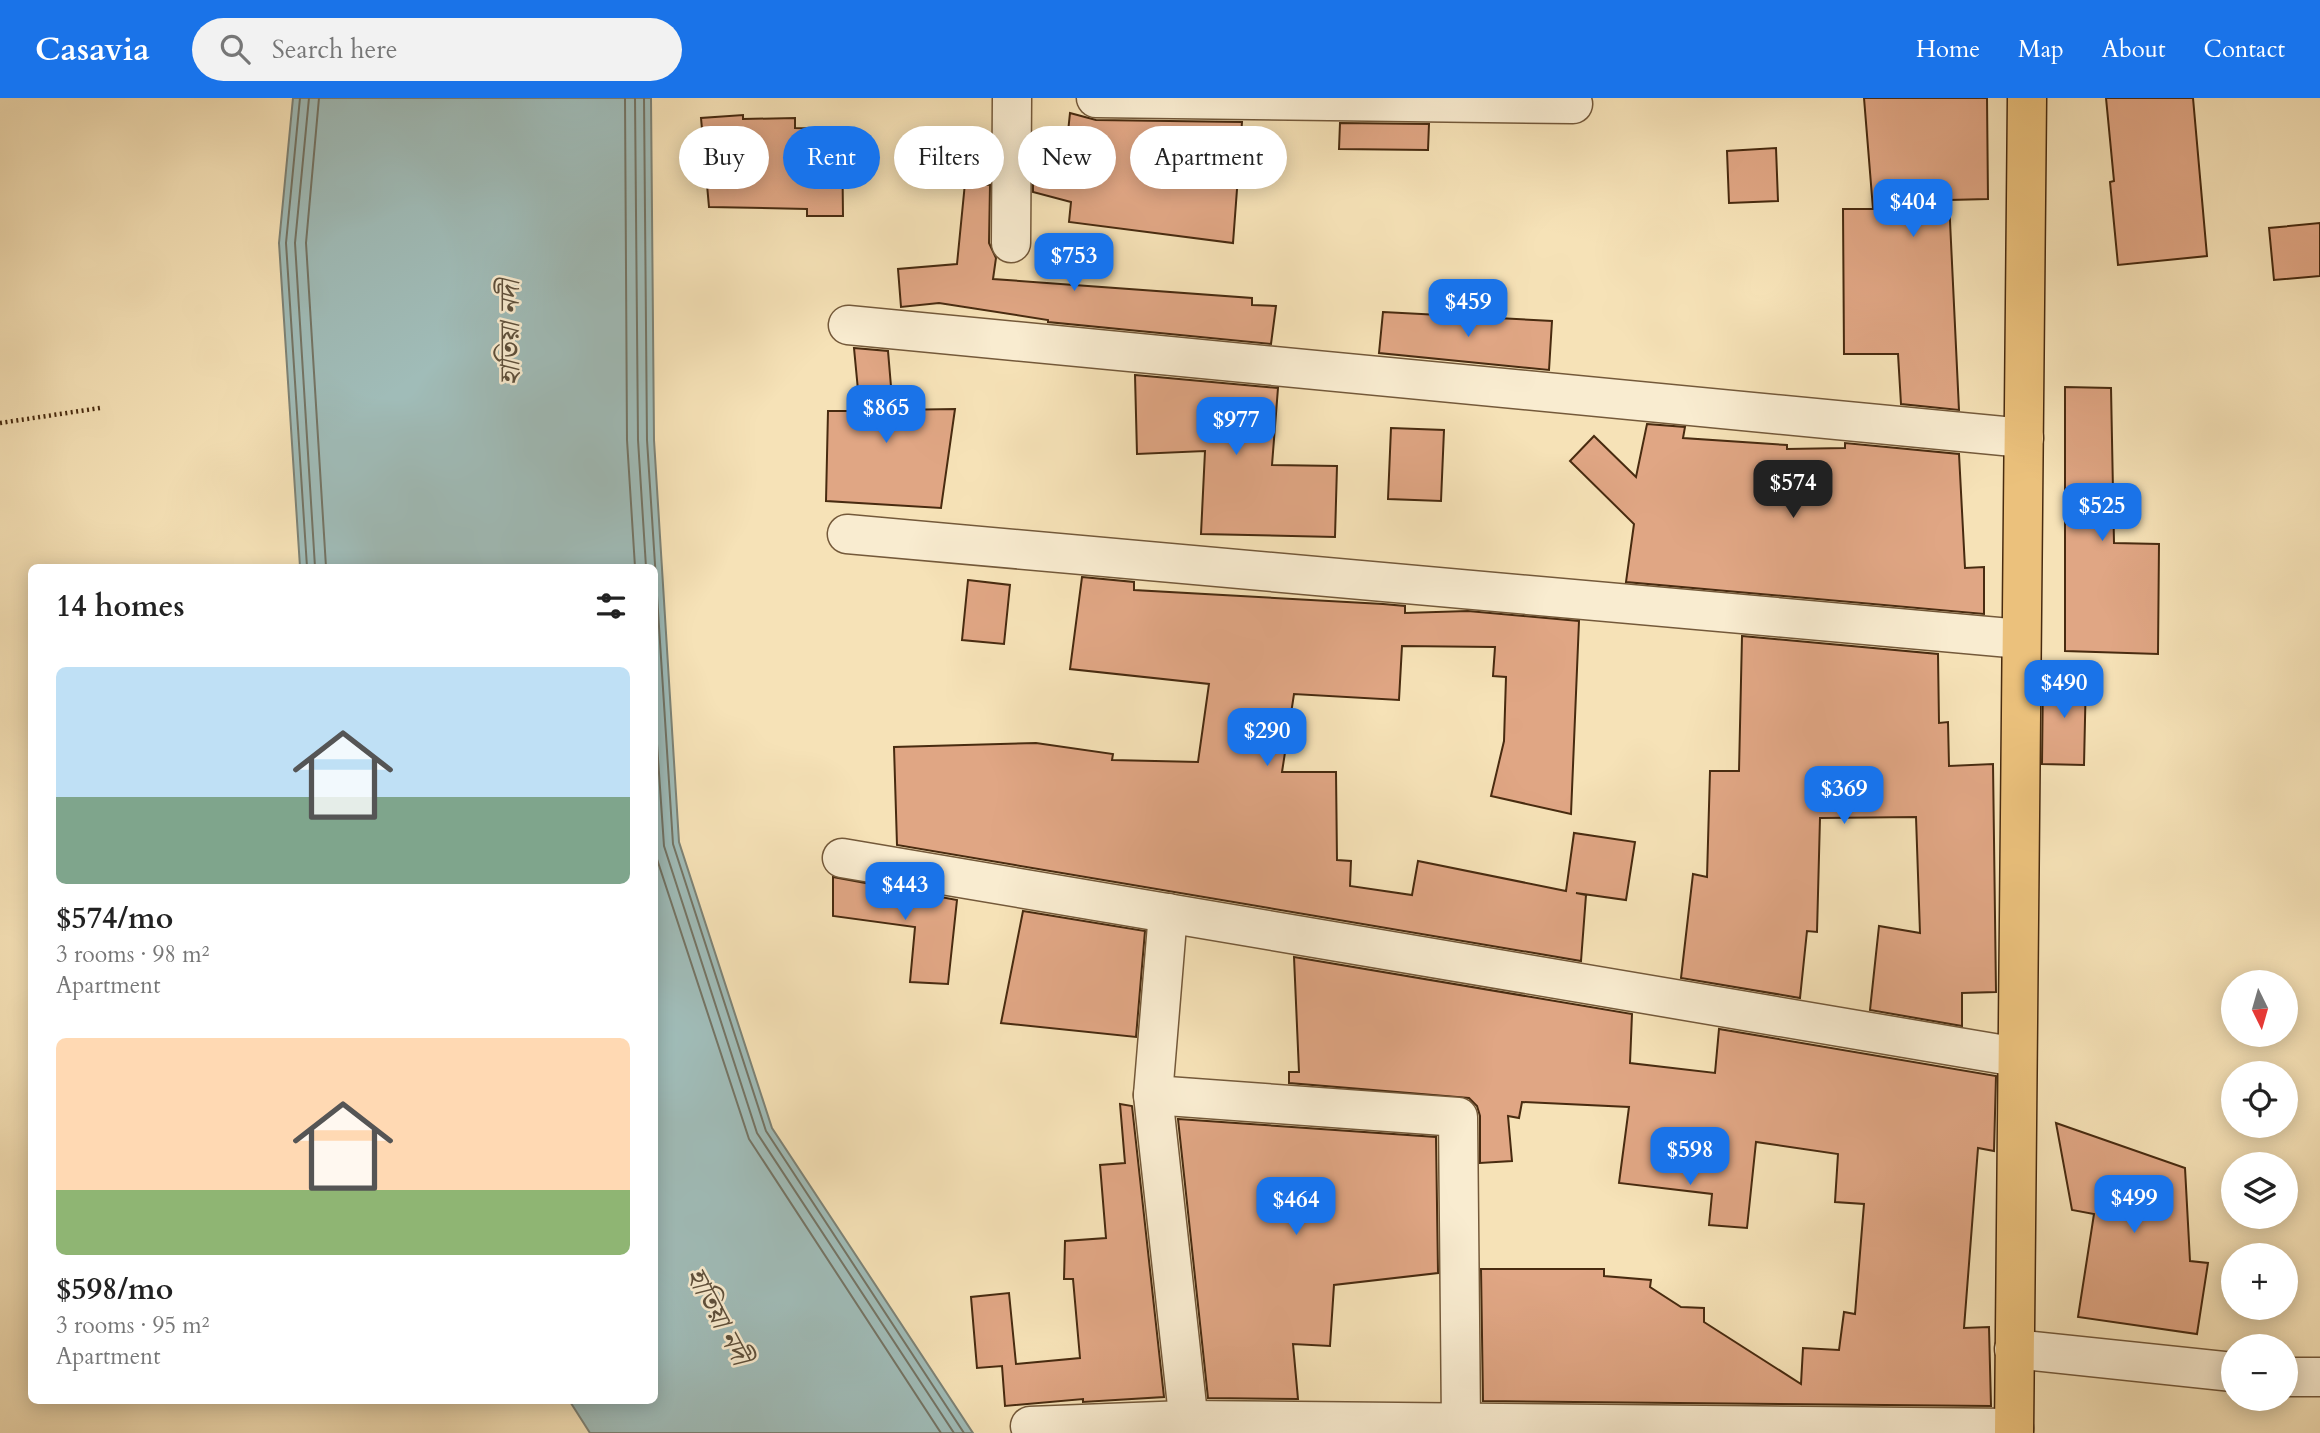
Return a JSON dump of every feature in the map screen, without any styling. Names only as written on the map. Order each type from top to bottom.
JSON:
[{"type":"main road","points":[[2014,1431],[2027,98]]},
{"type":"street","points":[[1011,243],[1012,98]]},
{"type":"street","points":[[1096,98],[1573,104]]},
{"type":"street","points":[[848,325],[2024,439]]},
{"type":"street","points":[[847,534],[2021,639]]},
{"type":"street","points":[[842,858],[2017,1057]]},
{"type":"street","points":[[1168,913],[1153,1095],[1188,1427]]},
{"type":"street","points":[[1153,1095],[1458,1117],[1461,1422]]},
{"type":"street","points":[[2014,1349],[2221,1372]]},
{"type":"street","points":[[2298,1377],[2320,1377]]},
{"type":"street","points":[[1030,1426],[1188,1427],[1461,1422],[2014,1431]]},
{"type":"path","points":[[0,423],[100,408]]},
{"type":"water","name":"হাতিয়া নদী","points":[[293,98],[651,98],[654,440],[679,842],[772,1128],[973,1433],[590,1433],[572,1404],[658,1404],[658,564],[300,564],[279,243]]},
{"type":"building","points":[[1864,98],[1987,98],[1988,199],[1949,200],[1959,410],[1901,404],[1898,354],[1844,354],[1843,209],[1873,209]]},
{"type":"building","points":[[2106,98],[2193,98],[2207,256],[2118,265]]},
{"type":"building","points":[[1070,113],[1096,120],[1242,122],[1242,126],[1130,126],[1130,189],[1237,189],[1233,243],[1069,222],[1071,202],[1033,192],[1033,189],[1116,189],[1116,126],[1069,126]]},
{"type":"building","points":[[743,115],[743,119],[795,118],[795,126],[783,126],[783,189],[843,189],[843,216],[807,216],[807,209],[709,207],[707,189],[769,189],[769,126],[702,126],[701,118]]},
{"type":"building","points":[[1340,123],[1429,124],[1428,150],[1339,149]]},
{"type":"building","points":[[1776,148],[1778,201],[1729,203],[1727,151]]},
{"type":"building","points":[[964,189],[990,189],[989,243],[996,258],[993,279],[1252,298],[1252,305],[1276,306],[1271,344],[1048,322],[939,303],[901,307],[898,269],[957,264]]},
{"type":"building","points":[[2320,223],[2320,276],[2274,280],[2269,228]]},
{"type":"building","points":[[1383,312],[1552,321],[1549,370],[1379,353]]},
{"type":"building","points":[[854,348],[888,351],[893,410],[955,409],[941,508],[826,501],[828,411],[860,411]]},
{"type":"building","points":[[1135,375],[1278,388],[1272,465],[1337,466],[1335,537],[1201,534],[1205,451],[1137,454]]},
{"type":"building","points":[[2065,387],[2111,388],[2114,543],[2159,544],[2158,654],[2065,651]]},
{"type":"building","points":[[1647,424],[1685,427],[1683,438],[1787,445],[1787,449],[1845,448],[1845,443],[1959,454],[1965,568],[1984,567],[1984,614],[1626,582],[1634,524],[1570,461],[1594,436],[1636,477]]},
{"type":"building","points":[[1391,428],[1444,430],[1441,501],[1388,499]]},
{"type":"building","points":[[1082,577],[1134,582],[1134,590],[1383,604],[1405,606],[1405,613],[1468,611],[1579,621],[1571,814],[1491,796],[1504,741],[1506,677],[1493,676],[1495,647],[1402,646],[1399,700],[1294,694],[1282,772],[1336,772],[1337,860],[1351,861],[1350,886],[1412,895],[1418,861],[1566,891],[1574,833],[1635,842],[1626,900],[1576,893],[1586,895],[1581,961],[897,845],[894,747],[1036,743],[1113,754],[1112,760],[1198,762],[1209,684],[1070,669]]},
{"type":"building","points":[[968,580],[1010,585],[1004,644],[962,640]]},
{"type":"building","points":[[1742,636],[1938,654],[1939,723],[1948,722],[1949,766],[1993,764],[1996,992],[1962,993],[1962,1026],[1870,1010],[1879,926],[1920,933],[1916,817],[1820,818],[1817,932],[1807,931],[1800,998],[1681,978],[1693,874],[1707,877],[1710,771],[1739,771]]},
{"type":"building","points":[[2043,675],[2086,675],[2084,765],[2042,764]]},
{"type":"building","points":[[833,877],[957,900],[948,984],[910,982],[915,927],[833,916]]},
{"type":"building","points":[[1023,911],[1145,931],[1136,1037],[1001,1023]]},
{"type":"building","points":[[1294,957],[1632,1014],[1630,1063],[1715,1073],[1719,1029],[1996,1076],[1994,1151],[1978,1148],[1964,1328],[1989,1327],[1991,1406],[1483,1401],[1481,1269],[1604,1269],[1604,1276],[1651,1280],[1650,1287],[1681,1307],[1704,1308],[1704,1322],[1801,1384],[1803,1348],[1839,1350],[1844,1312],[1855,1314],[1864,1204],[1835,1202],[1838,1154],[1756,1142],[1747,1228],[1709,1225],[1712,1194],[1619,1183],[1629,1107],[1522,1102],[1519,1118],[1508,1116],[1512,1161],[1480,1163],[1480,1116],[1477,1106],[1469,1098],[1289,1083],[1289,1072],[1299,1072]]},
{"type":"building","points":[[1120,1104],[1132,1106],[1164,1397],[1083,1402],[1083,1399],[1005,1406],[1002,1366],[977,1368],[971,1297],[1009,1293],[1016,1364],[1080,1358],[1073,1279],[1064,1279],[1065,1241],[1106,1238],[1100,1165],[1125,1163]]},
{"type":"building","points":[[1178,1119],[1436,1137],[1438,1273],[1334,1285],[1330,1346],[1293,1344],[1298,1399],[1208,1398]]},
{"type":"building","points":[[2056,1123],[2185,1168],[2190,1261],[2208,1263],[2197,1334],[2078,1317],[2094,1214],[2072,1210]]}]
